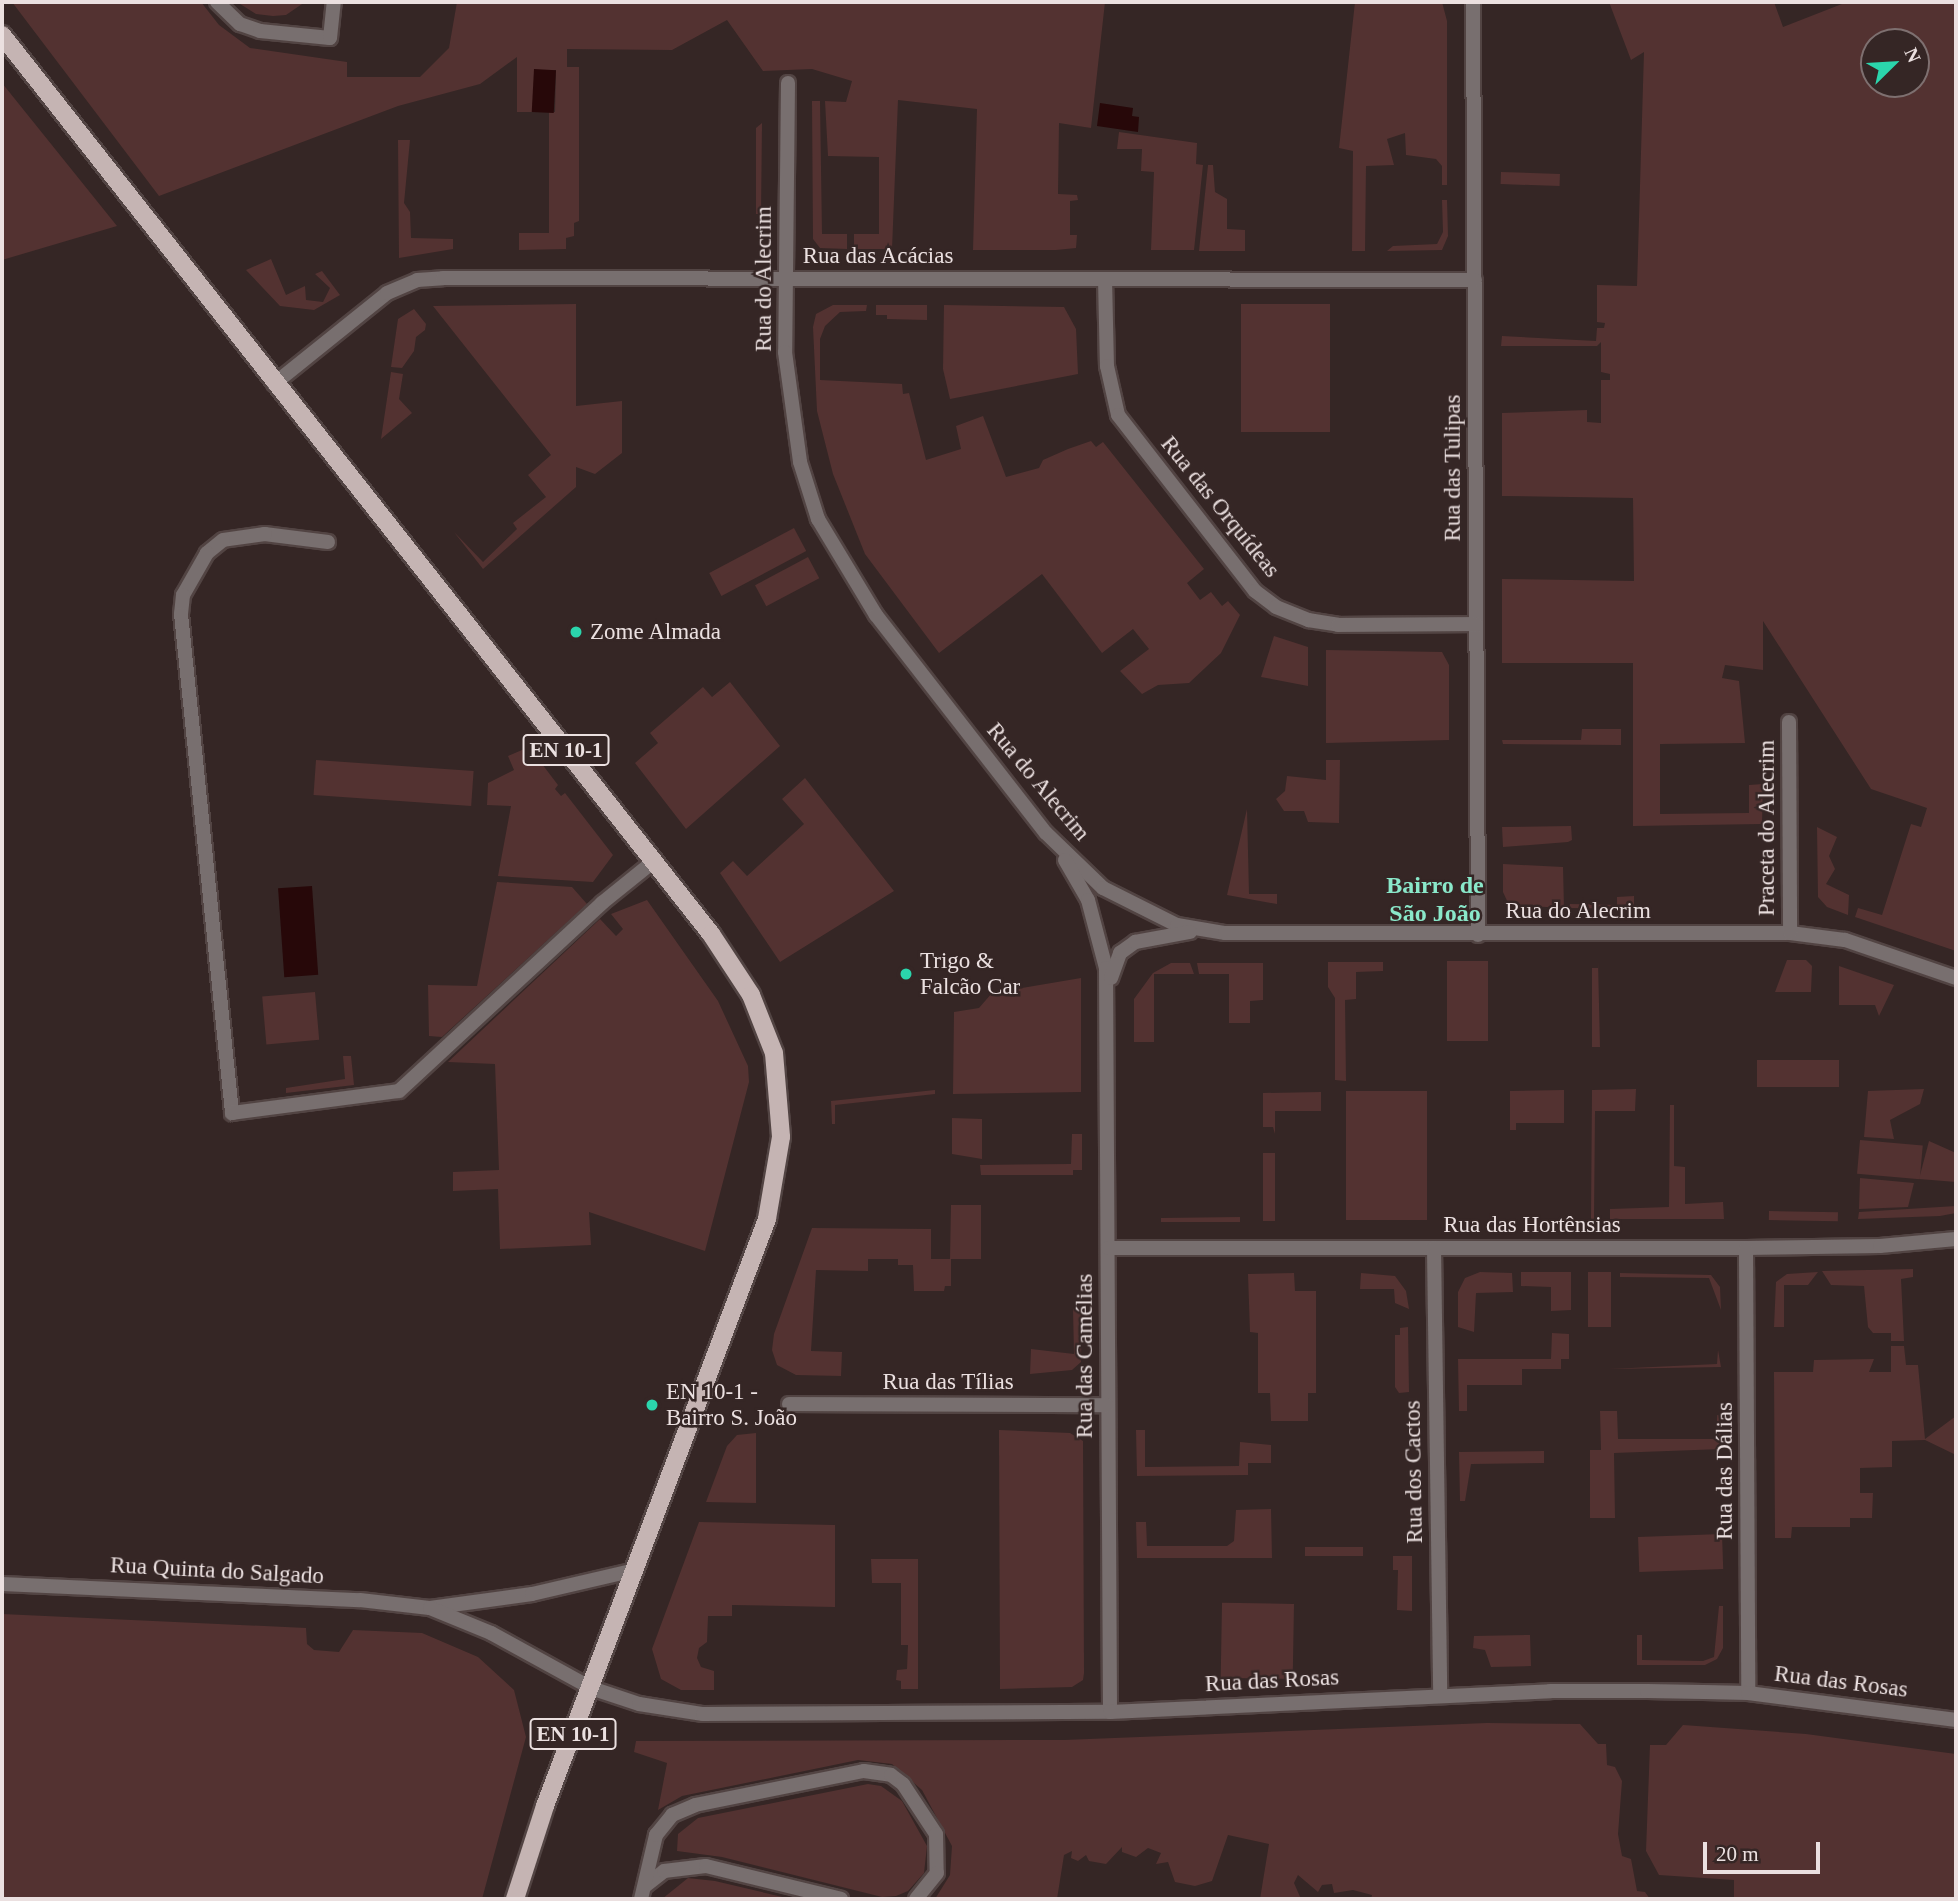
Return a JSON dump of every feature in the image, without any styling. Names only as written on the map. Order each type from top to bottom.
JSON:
[{"type":"main road","name":"EN 10-1","points":[[2,35],[274,384],[654,861],[733,966],[765,1026],[779,1080],[781,1137],[777,1177],[753,1261],[545,1806],[515,1899]]},
{"type":"street","points":[[217,2],[240,24],[260,31],[330,38],[334,2]]},
{"type":"street","name":"Rua das Tulipas","points":[[1474,2],[1478,935]]},
{"type":"street","name":"Rua do Alecrim","points":[[788,83],[786,278],[790,408],[818,519],[876,615],[1045,833],[1103,888],[1129,904],[1177,925],[1225,933],[1790,933],[1845,940],[1956,978]]},
{"type":"street","name":"Rua das Orquídeas","points":[[1105,279],[1107,366],[1118,415],[1255,591],[1276,607],[1308,620],[1338,625],[1476,624]]},
{"type":"street","name":"Rua das Acácias","points":[[274,384],[387,293],[417,280],[1475,280]]},
{"type":"street","points":[[328,542],[265,534],[241,534],[223,540],[207,553],[183,595],[181,614],[232,1113],[399,1091],[654,861]]},
{"type":"street","name":"Praceta do Alecrim","points":[[1789,722],[1790,933]]},
{"type":"street","name":"Rua das Camélias","points":[[1045,833],[1088,900],[1100,934],[1108,1000],[1107,1405],[1110,1712]]},
{"type":"street","name":"Rua das Camélias","points":[[1108,1000],[1112,968],[1135,942],[1175,933],[1225,933]]},
{"type":"street","name":"Rua das Hortênsias","points":[[1108,1248],[1746,1248],[1880,1246],[1956,1239]]},
{"type":"street","name":"Rua dos Cactos","points":[[1434,1248],[1440,1696]]},
{"type":"street","name":"Rua das Dálias","points":[[1746,1248],[1748,1693]]},
{"type":"street","name":"Rua das Tílias","points":[[789,1404],[1107,1405]]},
{"type":"street","name":"Rua Quinta do Salgado","points":[[2,1584],[360,1600],[430,1608],[532,1594],[635,1570]]},
{"type":"street","name":"Rua Quinta do Salgado","points":[[430,1608],[491,1633],[591,1688]]},
{"type":"street","name":"Rua das Rosas","points":[[591,1688],[639,1704],[703,1714],[1110,1712],[1550,1691],[1748,1693],[1956,1720]]},
{"type":"street","points":[[642,1893],[656,1835],[683,1809],[863,1771],[891,1775],[902,1784],[936,1834],[937,1873],[916,1899]]},
{"type":"street","points":[[642,1893],[664,1871],[706,1866],[841,1899]]},
{"type":"shaded area","points":[[12,2],[201,2],[219,25],[250,48],[347,62],[347,77],[420,77],[449,48],[457,2],[1105,2],[1091,128],[1059,123],[1058,194],[1077,195],[1078,200],[1070,201],[1070,235],[1077,235],[1076,248],[973,250],[977,109],[898,100],[892,249],[854,249],[854,234],[879,234],[879,157],[828,156],[825,101],[846,102],[852,81],[812,69],[763,71],[727,20],[672,50],[567,49],[567,67],[579,67],[579,221],[574,223],[574,236],[566,238],[566,249],[519,250],[519,233],[549,233],[549,112],[555,112],[556,70],[534,70],[534,112],[517,112],[517,57],[480,84],[398,106],[159,196]]},
{"type":"shaded area","points":[[237,2],[305,2],[286,15],[273,16],[256,14]]},
{"type":"shaded area","points":[[1355,2],[1442,2],[1447,21],[1447,185],[1442,185],[1442,166],[1436,159],[1406,155],[1405,133],[1387,139],[1394,165],[1366,166],[1365,251],[1352,251],[1353,151],[1339,148]]},
{"type":"shaded area","points":[[1609,2],[1774,2],[1783,27],[1847,2],[1956,2],[1956,951],[1855,917],[1858,908],[1882,915],[1911,824],[1921,827],[1927,808],[1871,789],[1763,621],[1763,670],[1725,665],[1722,678],[1739,681],[1745,743],[1660,744],[1660,814],[1749,813],[1749,785],[1763,784],[1762,824],[1633,826],[1633,663],[1502,663],[1502,579],[1634,581],[1633,498],[1502,496],[1502,413],[1587,410],[1587,422],[1601,423],[1601,380],[1610,380],[1610,374],[1601,372],[1601,342],[1597,346],[1501,346],[1502,336],[1596,341],[1597,328],[1604,328],[1605,323],[1597,322],[1597,285],[1637,286],[1644,52],[1631,60]]},
{"type":"shaded area","points":[[534,69],[556,70],[554,113],[532,112]]},
{"type":"shaded area","points":[[2,83],[117,226],[2,260]]},
{"type":"shaded area","points":[[812,101],[820,101],[822,234],[847,234],[847,249],[820,248],[813,239]]},
{"type":"shaded area","points":[[1100,103],[1133,108],[1132,116],[1139,117],[1138,132],[1097,126]]},
{"type":"shaded area","points":[[762,123],[761,214],[756,214],[756,128]]},
{"type":"shaded area","points":[[1119,132],[1197,143],[1196,164],[1203,165],[1194,250],[1151,250],[1154,172],[1141,171],[1142,149],[1117,149]]},
{"type":"shaded area","points":[[398,140],[410,140],[404,203],[410,212],[411,238],[453,239],[453,249],[399,258]]},
{"type":"shaded area","points":[[1208,165],[1213,165],[1215,192],[1227,199],[1227,229],[1245,230],[1245,251],[1199,251]]},
{"type":"shaded area","points":[[1501,172],[1560,174],[1560,186],[1501,184]]},
{"type":"shaded area","points":[[1442,200],[1447,200],[1448,236],[1442,250],[1387,251],[1393,246],[1437,244],[1443,232]]},
{"type":"shaded area","points":[[271,259],[286,295],[305,286],[306,300],[323,302],[330,288],[315,274],[322,271],[340,295],[314,310],[280,306],[246,270]]},
{"type":"shaded area","points":[[576,304],[576,406],[622,401],[622,453],[595,474],[576,467],[576,487],[483,569],[454,532],[483,562],[517,529],[513,523],[546,497],[528,475],[551,455],[433,306]]},
{"type":"shaded area","points":[[1241,304],[1330,304],[1330,432],[1241,432]]},
{"type":"shaded area","points":[[833,305],[867,305],[866,311],[840,312],[825,326],[820,339],[820,380],[902,384],[903,394],[909,393],[926,460],[961,449],[956,426],[983,416],[1006,477],[1039,468],[1043,460],[1068,449],[1091,441],[1096,447],[1103,442],[1204,569],[1187,583],[1200,600],[1211,592],[1222,606],[1228,601],[1240,615],[1221,653],[1189,683],[1158,685],[1142,694],[1120,671],[1149,649],[1133,629],[1102,653],[1042,574],[939,653],[865,554],[833,474],[817,411],[813,327],[816,314]]},
{"type":"shaded area","points":[[876,305],[927,305],[927,320],[887,319],[887,315],[876,315]]},
{"type":"shaded area","points":[[944,305],[1064,307],[1076,329],[1078,374],[950,399],[943,369]]},
{"type":"shaded area","points":[[414,309],[426,324],[425,330],[416,337],[414,351],[402,368],[391,367],[398,319]]},
{"type":"shaded area","points":[[391,372],[403,374],[399,399],[412,413],[381,439]]},
{"type":"shaded area","points":[[794,528],[806,551],[721,596],[709,573]]},
{"type":"shaded area","points":[[808,557],[819,578],[766,606],[755,585]]},
{"type":"shaded area","points":[[1274,636],[1308,647],[1308,686],[1261,677]]},
{"type":"shaded area","points":[[1326,650],[1442,652],[1449,665],[1449,740],[1326,743]]},
{"type":"shaded area","points":[[730,682],[780,746],[686,829],[635,763],[658,743],[650,733],[703,687],[712,697]]},
{"type":"shaded area","points":[[1582,729],[1621,729],[1621,745],[1503,744],[1502,740],[1581,740]]},
{"type":"shaded area","points":[[529,747],[558,785],[555,789],[561,796],[565,793],[613,855],[593,882],[498,876],[511,806],[487,805],[488,783],[514,770],[508,756]]},
{"type":"shaded area","points":[[316,760],[474,771],[471,806],[314,795]]},
{"type":"shaded area","points":[[1326,760],[1340,760],[1339,823],[1308,822],[1304,811],[1284,811],[1276,799],[1285,791],[1287,776],[1326,780]]},
{"type":"shaded area","points":[[805,778],[894,891],[780,962],[720,873],[733,861],[747,876],[804,824],[782,799]]},
{"type":"shaded area","points":[[1247,809],[1249,894],[1277,894],[1277,904],[1304,909],[1227,895]]},
{"type":"shaded area","points":[[1571,826],[1572,840],[1568,842],[1503,847],[1502,827]]},
{"type":"shaded area","points":[[1817,827],[1837,837],[1829,856],[1835,869],[1826,884],[1849,895],[1848,915],[1827,907],[1818,897]]},
{"type":"shaded area","points":[[1503,864],[1563,867],[1564,908],[1509,905],[1503,892]]},
{"type":"shaded area","points":[[497,882],[572,887],[587,904],[442,1037],[429,1036],[428,985],[477,986]]},
{"type":"shaded area","points":[[312,886],[318,975],[284,977],[278,888]]},
{"type":"shaded area","points":[[1634,896],[1634,909],[1569,908],[1570,904],[1617,905],[1617,897]]},
{"type":"shaded area","points":[[647,900],[718,1001],[748,1066],[749,1082],[705,1251],[589,1212],[591,1245],[500,1249],[498,1189],[453,1191],[453,1172],[499,1170],[495,1064],[448,1062],[600,919],[616,936],[623,929],[611,914]]},
{"type":"shaded area","points":[[1787,960],[1806,960],[1812,966],[1811,992],[1775,992]]},
{"type":"shaded area","points":[[1447,961],[1488,961],[1488,1041],[1447,1041]]},
{"type":"shaded area","points":[[1598,961],[1600,1047],[1592,1047],[1592,968],[1598,968]]},
{"type":"shaded area","points":[[1328,962],[1383,962],[1383,971],[1356,972],[1356,999],[1345,1000],[1346,1081],[1335,1080],[1335,998],[1328,987]]},
{"type":"shaded area","points":[[1171,963],[1190,963],[1194,974],[1154,974],[1154,1042],[1134,1042],[1134,999],[1153,973]]},
{"type":"shaded area","points":[[1197,963],[1263,963],[1263,1000],[1250,1001],[1250,1023],[1229,1023],[1229,974],[1199,974]]},
{"type":"shaded area","points":[[1839,966],[1894,985],[1879,1016],[1875,1005],[1839,1005]]},
{"type":"shaded area","points":[[1081,978],[1081,1092],[953,1094],[954,1012],[979,1008],[992,993]]},
{"type":"shaded area","points":[[315,992],[319,1040],[266,1044],[262,997]]},
{"type":"shaded area","points":[[343,1056],[351,1056],[354,1085],[286,1093],[286,1088],[345,1079]]},
{"type":"shaded area","points":[[1757,1060],[1839,1060],[1839,1087],[1757,1087]]},
{"type":"shaded area","points":[[1636,1089],[1635,1111],[1595,1111],[1594,1219],[1591,1219],[1592,1090]]},
{"type":"shaded area","points":[[1924,1089],[1920,1104],[1890,1120],[1894,1139],[1864,1137],[1868,1091]]},
{"type":"shaded area","points":[[935,1090],[935,1094],[835,1105],[835,1124],[832,1124],[831,1101]]},
{"type":"shaded area","points":[[1564,1090],[1564,1123],[1516,1123],[1516,1130],[1510,1130],[1510,1091]]},
{"type":"shaded area","points":[[1346,1091],[1427,1091],[1427,1220],[1346,1220]]},
{"type":"shaded area","points":[[1321,1092],[1321,1111],[1275,1111],[1275,1134],[1273,1127],[1263,1127],[1263,1093]]},
{"type":"shaded area","points":[[1670,1105],[1674,1105],[1674,1166],[1685,1167],[1685,1204],[1723,1202],[1724,1219],[1610,1219],[1610,1209],[1669,1207]]},
{"type":"shaded area","points":[[952,1118],[982,1119],[982,1159],[952,1154]]},
{"type":"shaded area","points":[[1072,1134],[1082,1134],[1082,1170],[1073,1170],[1073,1175],[981,1175],[980,1165],[1071,1164]]},
{"type":"shaded area","points":[[1860,1140],[1923,1145],[1920,1179],[1857,1174]]},
{"type":"shaded area","points":[[1929,1141],[1956,1153],[1956,1182],[1919,1179]]},
{"type":"shaded area","points":[[1263,1153],[1275,1153],[1275,1221],[1263,1221]]},
{"type":"shaded area","points":[[1860,1178],[1914,1183],[1908,1207],[1859,1209]]},
{"type":"shaded area","points":[[951,1205],[981,1205],[981,1259],[951,1259],[951,1286],[945,1286],[944,1291],[914,1291],[913,1265],[898,1265],[898,1259],[868,1259],[868,1271],[816,1270],[811,1351],[842,1352],[841,1376],[796,1375],[777,1365],[772,1350],[774,1334],[812,1228],[931,1229],[931,1259],[950,1259]]},
{"type":"shaded area","points":[[1956,1206],[1956,1213],[1940,1216],[1858,1219],[1859,1212]]},
{"type":"shaded area","points":[[1769,1211],[1838,1212],[1838,1221],[1769,1220]]},
{"type":"shaded area","points":[[1240,1217],[1240,1222],[1161,1222],[1161,1218]]},
{"type":"shaded area","points":[[1913,1269],[1913,1277],[1901,1279],[1904,1341],[1891,1341],[1891,1333],[1873,1333],[1868,1327],[1864,1286],[1831,1285],[1822,1271]]},
{"type":"shaded area","points":[[1480,1272],[1512,1273],[1513,1292],[1476,1293],[1474,1332],[1458,1327],[1458,1292],[1465,1278]]},
{"type":"shaded area","points":[[1521,1272],[1571,1272],[1571,1310],[1551,1311],[1551,1287],[1521,1286]]},
{"type":"shaded area","points":[[1588,1272],[1611,1272],[1611,1327],[1588,1327]]},
{"type":"shaded area","points":[[1818,1272],[1808,1285],[1784,1285],[1784,1327],[1774,1327],[1776,1282],[1787,1274]]},
{"type":"shaded area","points":[[1294,1273],[1295,1291],[1316,1291],[1316,1393],[1308,1393],[1308,1421],[1271,1421],[1270,1393],[1258,1393],[1258,1333],[1250,1332],[1248,1274]]},
{"type":"shaded area","points":[[1361,1273],[1395,1276],[1406,1291],[1409,1309],[1395,1303],[1394,1289],[1360,1289]]},
{"type":"shaded area","points":[[1620,1273],[1711,1275],[1720,1287],[1721,1310],[1709,1278],[1620,1277]]},
{"type":"shaded area","points":[[1073,1309],[1082,1309],[1081,1362],[1072,1370],[1030,1374],[1031,1349],[1074,1354]]},
{"type":"shaded area","points":[[1408,1327],[1409,1392],[1399,1393],[1395,1387],[1395,1335],[1400,1335],[1400,1328]]},
{"type":"shaded area","points":[[1552,1333],[1569,1334],[1569,1359],[1561,1359],[1561,1369],[1522,1369],[1522,1385],[1467,1385],[1467,1411],[1459,1411],[1458,1359],[1551,1359]]},
{"type":"shaded area","points":[[1891,1346],[1904,1346],[1906,1365],[1918,1365],[1925,1439],[1956,1416],[1956,1455],[1925,1440],[1892,1441],[1892,1467],[1860,1468],[1860,1493],[1873,1493],[1872,1518],[1850,1518],[1850,1527],[1792,1527],[1791,1538],[1775,1538],[1774,1372],[1813,1372],[1814,1360],[1874,1359],[1869,1372],[1891,1372]]},
{"type":"shaded area","points":[[1718,1350],[1721,1367],[1609,1369],[1717,1364]]},
{"type":"shaded area","points":[[1600,1411],[1617,1411],[1618,1439],[1717,1439],[1717,1415],[1722,1416],[1722,1449],[1614,1453],[1615,1518],[1590,1518],[1590,1450],[1601,1450]]},
{"type":"shaded area","points":[[999,1430],[1070,1433],[1083,1441],[1084,1673],[1083,1680],[1072,1687],[1000,1689]]},
{"type":"shaded area","points":[[1136,1430],[1145,1430],[1145,1467],[1239,1466],[1240,1442],[1271,1445],[1271,1463],[1248,1463],[1248,1475],[1137,1476]]},
{"type":"shaded area","points":[[756,1433],[756,1503],[706,1502],[727,1446],[737,1435]]},
{"type":"shaded area","points":[[1544,1451],[1544,1463],[1471,1464],[1465,1501],[1460,1501],[1459,1452]]},
{"type":"shaded area","points":[[1271,1509],[1272,1558],[1137,1558],[1136,1522],[1146,1522],[1147,1546],[1227,1546],[1234,1541],[1236,1510]]},
{"type":"shaded area","points":[[699,1522],[835,1525],[835,1607],[732,1605],[732,1616],[708,1616],[707,1642],[699,1648],[697,1658],[701,1667],[714,1671],[714,1690],[681,1690],[661,1679],[652,1649]]},
{"type":"shaded area","points":[[1722,1534],[1723,1569],[1639,1572],[1638,1537]]},
{"type":"shaded area","points":[[1305,1547],[1363,1547],[1363,1556],[1305,1556]]},
{"type":"shaded area","points":[[1393,1556],[1412,1556],[1412,1611],[1397,1610],[1398,1570],[1393,1570]]},
{"type":"shaded area","points":[[871,1559],[918,1559],[918,1689],[901,1689],[901,1681],[896,1680],[897,1670],[907,1669],[908,1645],[901,1645],[901,1583],[872,1583]]},
{"type":"shaded area","points":[[1222,1603],[1294,1604],[1293,1679],[1221,1678]]},
{"type":"shaded area","points":[[1719,1606],[1723,1606],[1723,1648],[1717,1659],[1705,1665],[1637,1665],[1637,1635],[1642,1635],[1642,1660],[1703,1661],[1714,1657]]},
{"type":"shaded area","points":[[2,1614],[306,1628],[307,1644],[314,1650],[339,1652],[353,1630],[422,1633],[478,1657],[514,1690],[526,1737],[482,1899],[2,1899]]},
{"type":"shaded area","points":[[1530,1635],[1531,1666],[1491,1667],[1485,1650],[1473,1648],[1474,1636]]},
{"type":"shaded area","points":[[1487,1723],[1580,1724],[1598,1744],[1606,1744],[1607,1765],[1615,1767],[1622,1781],[1618,1834],[1622,1856],[1631,1859],[1637,1891],[1645,1892],[1650,1899],[1371,1899],[1372,1895],[1353,1890],[1334,1893],[1332,1884],[1322,1885],[1318,1892],[1298,1875],[1294,1883],[1301,1899],[1260,1899],[1269,1844],[1228,1835],[1212,1881],[1195,1886],[1175,1882],[1168,1862],[1156,1864],[1161,1853],[1148,1848],[1136,1857],[1122,1852],[1122,1847],[1106,1864],[1089,1861],[1086,1855],[1078,1861],[1071,1858],[1072,1851],[1064,1855],[1057,1899],[935,1899],[950,1875],[952,1846],[922,1790],[892,1764],[858,1760],[682,1796],[658,1810],[667,1763],[634,1752],[636,1741],[1064,1740]]},
{"type":"shaded area","points":[[1683,1725],[1806,1734],[1956,1754],[1956,1899],[1734,1899],[1734,1880],[1659,1875],[1646,1851],[1650,1745],[1666,1745]]},
{"type":"shaded area","points":[[868,1784],[881,1786],[902,1801],[927,1846],[924,1873],[908,1891],[896,1896],[882,1897],[722,1857],[677,1851],[678,1834],[698,1818]]},
{"type":"shaded area","points":[[688,1878],[715,1881],[791,1899],[662,1899]]},
{"type":"place","name":"Zome Almada","points":[[576,632]]},
{"type":"place","name":"Trigo & Falcão Car","points":[[906,974]]},
{"type":"place","name":"EN 10-1 - Bairro S. João","points":[[652,1405]]},
{"type":"district","name":"Bairro de São João","points":[[1435,900]]}]
